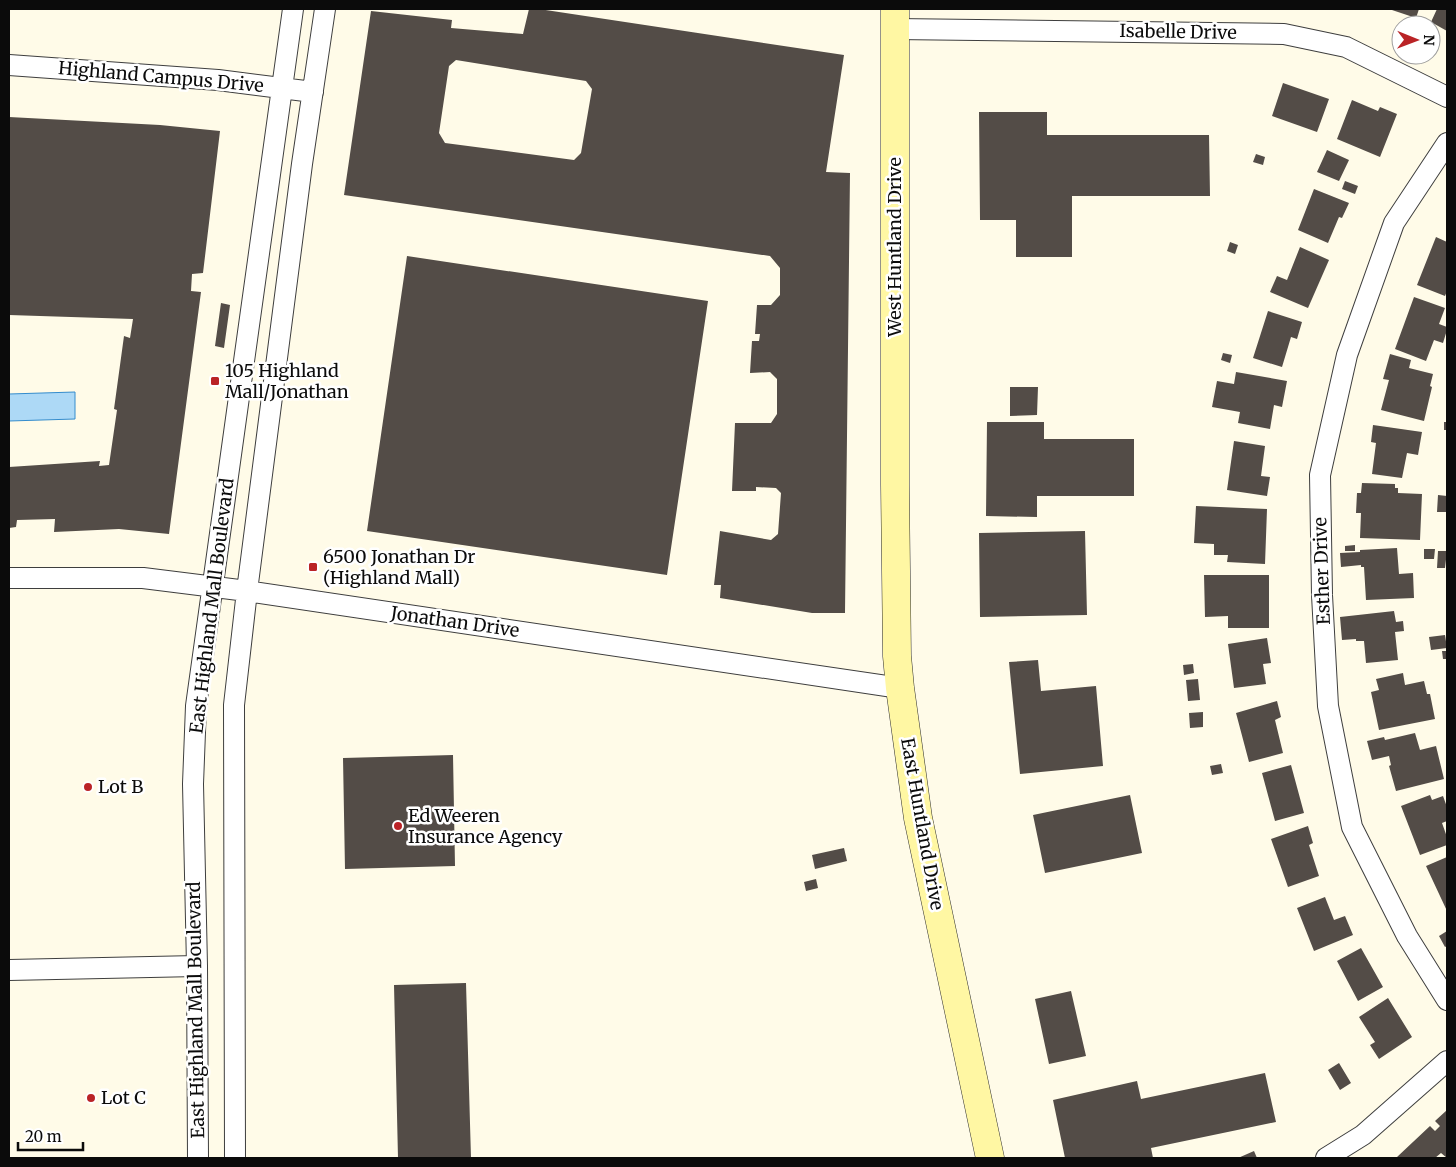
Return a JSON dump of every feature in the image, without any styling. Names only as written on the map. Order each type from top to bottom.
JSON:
[{"type":"street","name":"East Highland Mall Boulevard","points":[[198,1158],[197,966],[193,784],[196,706],[293,9]]},
{"type":"street","name":"East Highland Mall Boulevard","points":[[235,1158],[234,705],[302,164],[325,9]]},
{"type":"street","name":"Isabelle Drive","points":[[895,19],[1284,34],[1346,47],[1447,97]]},
{"type":"street","name":"West Huntland Drive","points":[[895,19],[895,485]]},
{"type":"street","name":"Highland Campus Drive","points":[[9,65],[218,80],[313,92]]},
{"type":"street","name":"Esther Drive","points":[[1447,143],[1394,223],[1348,355],[1320,475],[1322,595],[1328,706],[1352,827],[1407,936],[1447,1000]]},
{"type":"street","name":"East Huntland Drive","points":[[895,485],[897,656],[918,818],[990,1158]]},
{"type":"street","name":"Jonathan Drive","points":[[9,578],[143,578],[247,591],[900,688]]},
{"type":"street","points":[[9,970],[197,966]]},
{"type":"street","points":[[1326,1158],[1363,1135],[1447,1061]]},
{"type":"water","points":[[75,392],[75,419],[9,421],[9,394]]},
{"type":"building","points":[[529,9],[539,9],[844,55],[826,172],[850,173],[845,613],[812,613],[720,598],[721,585],[714,585],[720,531],[771,540],[778,534],[781,493],[776,488],[756,487],[756,491],[732,491],[735,423],[771,423],[777,414],[777,379],[770,372],[750,373],[752,341],[759,341],[760,334],[755,334],[757,305],[771,305],[780,295],[780,268],[770,256],[344,195],[371,11],[452,20],[451,28],[523,34]],"holes":[[[456,60],[586,81],[592,89],[581,153],[574,160],[445,143],[439,133],[449,66]]]},
{"type":"building","points":[[1389,9],[1419,9],[1417,15],[1407,15]]},
{"type":"building","points":[[1437,9],[1447,9],[1447,31],[1441,28],[1441,15],[1434,15]]},
{"type":"building","points":[[1283,83],[1329,99],[1317,132],[1272,116]]},
{"type":"building","points":[[1352,100],[1378,111],[1380,107],[1397,114],[1380,157],[1337,139]]},
{"type":"building","points":[[979,112],[1047,112],[1047,135],[1209,135],[1210,196],[1072,196],[1072,257],[1016,257],[1016,220],[980,220]]},
{"type":"building","points":[[9,117],[160,125],[220,131],[203,273],[192,274],[191,291],[201,292],[169,534],[119,529],[54,532],[55,519],[17,520],[16,527],[9,528],[9,467],[100,461],[99,466],[109,465],[117,410],[114,409],[124,336],[130,338],[133,319],[9,315]]},
{"type":"building","points":[[1327,150],[1349,160],[1339,181],[1317,172]]},
{"type":"building","points":[[1256,154],[1265,157],[1263,165],[1253,162]]},
{"type":"building","points":[[1345,181],[1358,186],[1355,194],[1342,189]]},
{"type":"building","points":[[1314,189],[1349,203],[1342,218],[1339,217],[1328,243],[1298,230]]},
{"type":"building","points":[[1436,237],[1447,242],[1447,291],[1445,296],[1417,285]]},
{"type":"building","points":[[1230,242],[1238,245],[1235,254],[1227,251]]},
{"type":"building","points":[[1300,247],[1329,260],[1308,308],[1270,292],[1277,276],[1287,280]]},
{"type":"building","points":[[407,256],[708,301],[667,575],[367,531]]},
{"type":"building","points":[[1414,297],[1445,308],[1439,324],[1447,327],[1443,343],[1434,340],[1426,361],[1395,349]]},
{"type":"building","points":[[221,303],[230,305],[224,348],[215,346]]},
{"type":"building","points":[[1268,311],[1302,322],[1297,339],[1291,337],[1282,367],[1253,358]]},
{"type":"building","points":[[1223,353],[1232,355],[1230,363],[1221,360]]},
{"type":"building","points":[[1390,354],[1411,360],[1409,368],[1433,374],[1424,421],[1381,410],[1389,380],[1383,379]]},
{"type":"building","points":[[1236,372],[1287,381],[1282,407],[1274,405],[1270,429],[1238,423],[1240,412],[1212,407],[1217,381],[1234,384]]},
{"type":"building","points":[[1010,387],[1038,387],[1037,415],[1010,416]]},
{"type":"building","points":[[987,422],[1044,422],[1044,439],[1134,439],[1134,496],[1037,496],[1037,517],[986,516]]},
{"type":"building","points":[[1444,422],[1447,422],[1447,430],[1444,430]]},
{"type":"building","points":[[1373,425],[1422,432],[1418,455],[1407,453],[1402,478],[1372,474],[1376,443],[1371,442]]},
{"type":"building","points":[[1234,441],[1265,446],[1261,476],[1270,477],[1267,496],[1227,490]]},
{"type":"building","points":[[1362,483],[1395,484],[1395,488],[1398,488],[1398,493],[1422,494],[1420,540],[1360,538],[1361,513],[1356,513],[1357,493],[1361,493]]},
{"type":"building","points":[[1438,495],[1447,496],[1447,512],[1437,512]]},
{"type":"building","points":[[1196,506],[1267,509],[1265,564],[1227,562],[1228,555],[1214,555],[1214,544],[1194,543]]},
{"type":"building","points":[[1085,531],[1087,615],[980,617],[979,533]]},
{"type":"building","points":[[1355,545],[1355,551],[1345,551],[1345,546]]},
{"type":"building","points":[[1397,548],[1399,574],[1413,573],[1414,598],[1366,600],[1364,567],[1361,567],[1361,565],[1341,567],[1340,553]]},
{"type":"building","points":[[1424,549],[1435,549],[1434,559],[1424,559]]},
{"type":"building","points":[[1438,551],[1447,551],[1445,568],[1437,568]]},
{"type":"building","points":[[1204,575],[1269,575],[1269,628],[1228,628],[1228,616],[1205,617]]},
{"type":"building","points":[[1394,611],[1396,622],[1403,621],[1404,631],[1395,632],[1398,660],[1366,663],[1364,641],[1356,641],[1356,639],[1342,640],[1340,617]]},
{"type":"building","points":[[1445,635],[1447,648],[1431,650],[1429,637]]},
{"type":"building","points":[[1267,638],[1271,663],[1263,664],[1266,684],[1234,688],[1228,644]]},
{"type":"building","points":[[1442,651],[1447,651],[1447,659],[1443,659]]},
{"type":"building","points":[[1038,660],[1041,691],[1096,686],[1103,766],[1020,774],[1009,662]]},
{"type":"building","points":[[1193,664],[1194,673],[1184,675],[1183,665]]},
{"type":"building","points":[[1403,673],[1405,685],[1424,681],[1427,694],[1430,694],[1435,719],[1379,730],[1371,692],[1379,690],[1376,679]]},
{"type":"building","points":[[1198,679],[1200,700],[1188,701],[1186,680]]},
{"type":"building","points":[[1277,701],[1281,717],[1275,720],[1283,753],[1249,762],[1236,713]]},
{"type":"building","points":[[1203,712],[1203,727],[1190,728],[1189,713]]},
{"type":"building","points":[[1415,733],[1420,750],[1436,746],[1444,779],[1396,791],[1389,766],[1391,765],[1389,756],[1372,760],[1367,741],[1384,737],[1385,740]]},
{"type":"building","points":[[453,755],[455,866],[345,869],[343,758]]},
{"type":"building","points":[[1221,764],[1223,773],[1212,775],[1210,766]]},
{"type":"building","points":[[1291,765],[1304,813],[1275,821],[1262,773]]},
{"type":"building","points":[[1130,795],[1142,853],[1045,873],[1033,815]]},
{"type":"building","points":[[1430,795],[1432,800],[1443,796],[1447,807],[1447,821],[1442,823],[1447,837],[1447,845],[1420,855],[1401,806]]},
{"type":"building","points":[[1308,826],[1313,843],[1309,845],[1319,876],[1288,887],[1271,839]]},
{"type":"building","points":[[844,848],[847,861],[815,869],[812,855]]},
{"type":"building","points":[[1447,857],[1447,911],[1426,866]]},
{"type":"building","points":[[816,879],[818,888],[806,891],[804,882]]},
{"type":"building","points":[[1325,897],[1334,920],[1345,916],[1353,935],[1314,951],[1297,908]]},
{"type":"building","points":[[1447,931],[1447,946],[1445,947],[1439,936]]},
{"type":"building","points":[[1361,948],[1383,987],[1358,1001],[1337,961]]},
{"type":"building","points":[[466,983],[471,1158],[398,1158],[394,985]]},
{"type":"building","points":[[1071,991],[1086,1056],[1049,1064],[1035,999]]},
{"type":"building","points":[[1388,998],[1412,1037],[1379,1059],[1370,1045],[1375,1042],[1359,1017]]},
{"type":"building","points":[[1339,1063],[1351,1083],[1340,1090],[1328,1070]]},
{"type":"building","points":[[1265,1073],[1276,1122],[1151,1148],[1153,1158],[1065,1158],[1053,1100],[1137,1081],[1141,1099]]},
{"type":"building","points":[[1447,1110],[1447,1158],[1441,1153],[1435,1158],[1397,1157],[1430,1126],[1435,1131],[1440,1126],[1435,1121]]},
{"type":"building","points":[[1254,1151],[1257,1158],[1238,1158]]},
{"type":"place","name":"105 Highland Mall/Jonathan","points":[[215,381]]},
{"type":"place","name":"6500 Jonathan Dr (Highland Mall)","points":[[313,567]]},
{"type":"place","name":"Lot B","points":[[88,787]]},
{"type":"place","name":"Ed Weeren Insurance Agency","points":[[398,826]]},
{"type":"place","name":"Lot C","points":[[91,1098]]}]
